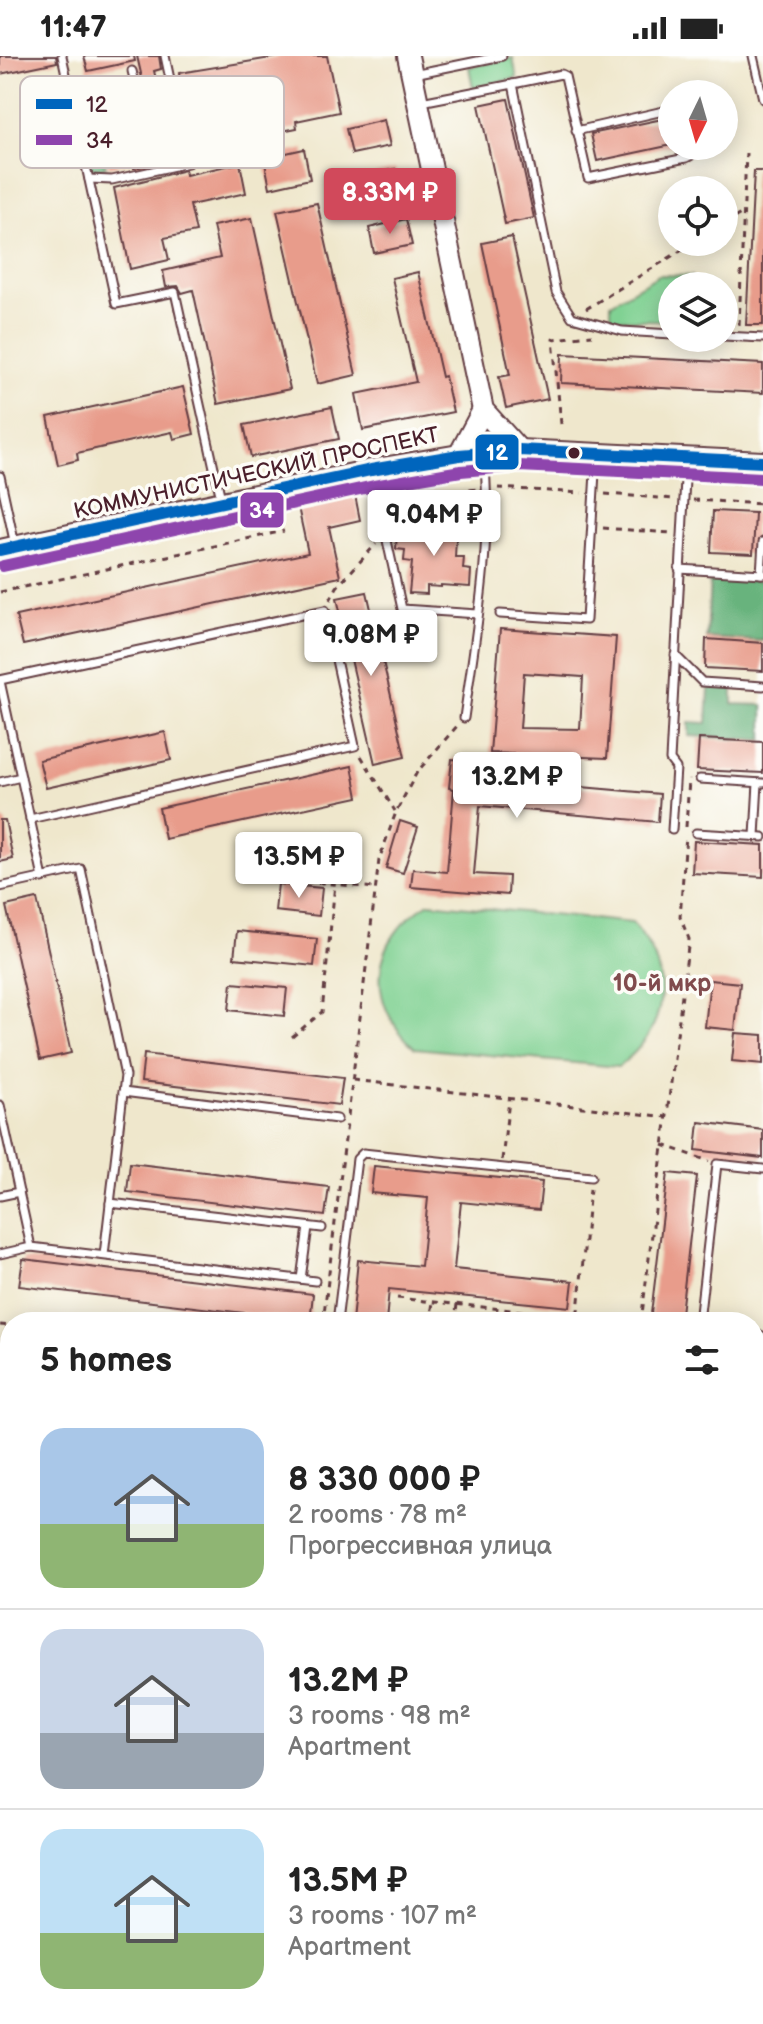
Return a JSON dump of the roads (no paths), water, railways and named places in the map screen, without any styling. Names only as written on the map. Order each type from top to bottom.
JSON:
[{"type":"main road","points":[[410,65],[483,410],[519,450]]},
{"type":"main road","points":[[459,455],[483,410]]},
{"type":"main road","name":"КОММУНИСТИЧЕСКИЙ ПРОСПЕКТ","points":[[8,549],[222,501],[459,455],[519,450],[763,462]]},
{"type":"lane","points":[[62,56],[66,76]]},
{"type":"lane","points":[[165,56],[169,76]]},
{"type":"lane","points":[[410,65],[502,56]]},
{"type":"lane","points":[[753,56],[763,99]]},
{"type":"lane","points":[[132,71],[133,76]]},
{"type":"lane","points":[[418,103],[563,75],[586,176],[592,179],[677,160]]},
{"type":"lane","points":[[513,84],[556,292],[572,317],[622,331],[658,333]]},
{"type":"lane","points":[[576,131],[658,112]]},
{"type":"lane","points":[[87,168],[116,304],[175,292],[222,501]]},
{"type":"lane","points":[[89,179],[112,180],[166,168]]},
{"type":"lane","points":[[738,337],[763,338]]},
{"type":"lane","points":[[464,718],[478,614],[487,488],[484,453]]},
{"type":"lane","points":[[500,614],[586,620],[596,454]]},
{"type":"lane","points":[[672,830],[676,768],[670,760],[686,458]]},
{"type":"lane","points":[[371,470],[402,609],[478,614]]},
{"type":"lane","points":[[0,476],[8,549]]},
{"type":"lane","points":[[679,569],[762,574],[763,542]]},
{"type":"lane","points":[[30,819],[355,746],[325,610],[0,681],[30,819],[43,878]]},
{"type":"lane","points":[[675,655],[702,682],[763,686]]},
{"type":"lane","points":[[0,782],[21,777]]},
{"type":"lane","points":[[696,833],[759,836],[760,783],[700,779]]},
{"type":"lane","points":[[0,887],[81,869],[125,1076],[104,1255]]},
{"type":"lane","points":[[123,1092],[337,1119]]},
{"type":"lane","points":[[0,1105],[31,1247]]},
{"type":"lane","points":[[0,1153],[11,1151]]},
{"type":"lane","points":[[338,1312],[357,1159],[363,1153],[591,1177]]},
{"type":"lane","points":[[700,1312],[717,1164],[763,1169]]},
{"type":"lane","points":[[0,1196],[19,1192]]},
{"type":"lane","points":[[110,1203],[322,1228]]},
{"type":"lane","points":[[301,1279],[308,1227]]},
{"type":"lane","points":[[0,1254],[31,1247],[315,1281]]},
{"type":"district","name":"10-й мкр","points":[[662,983]]}]
